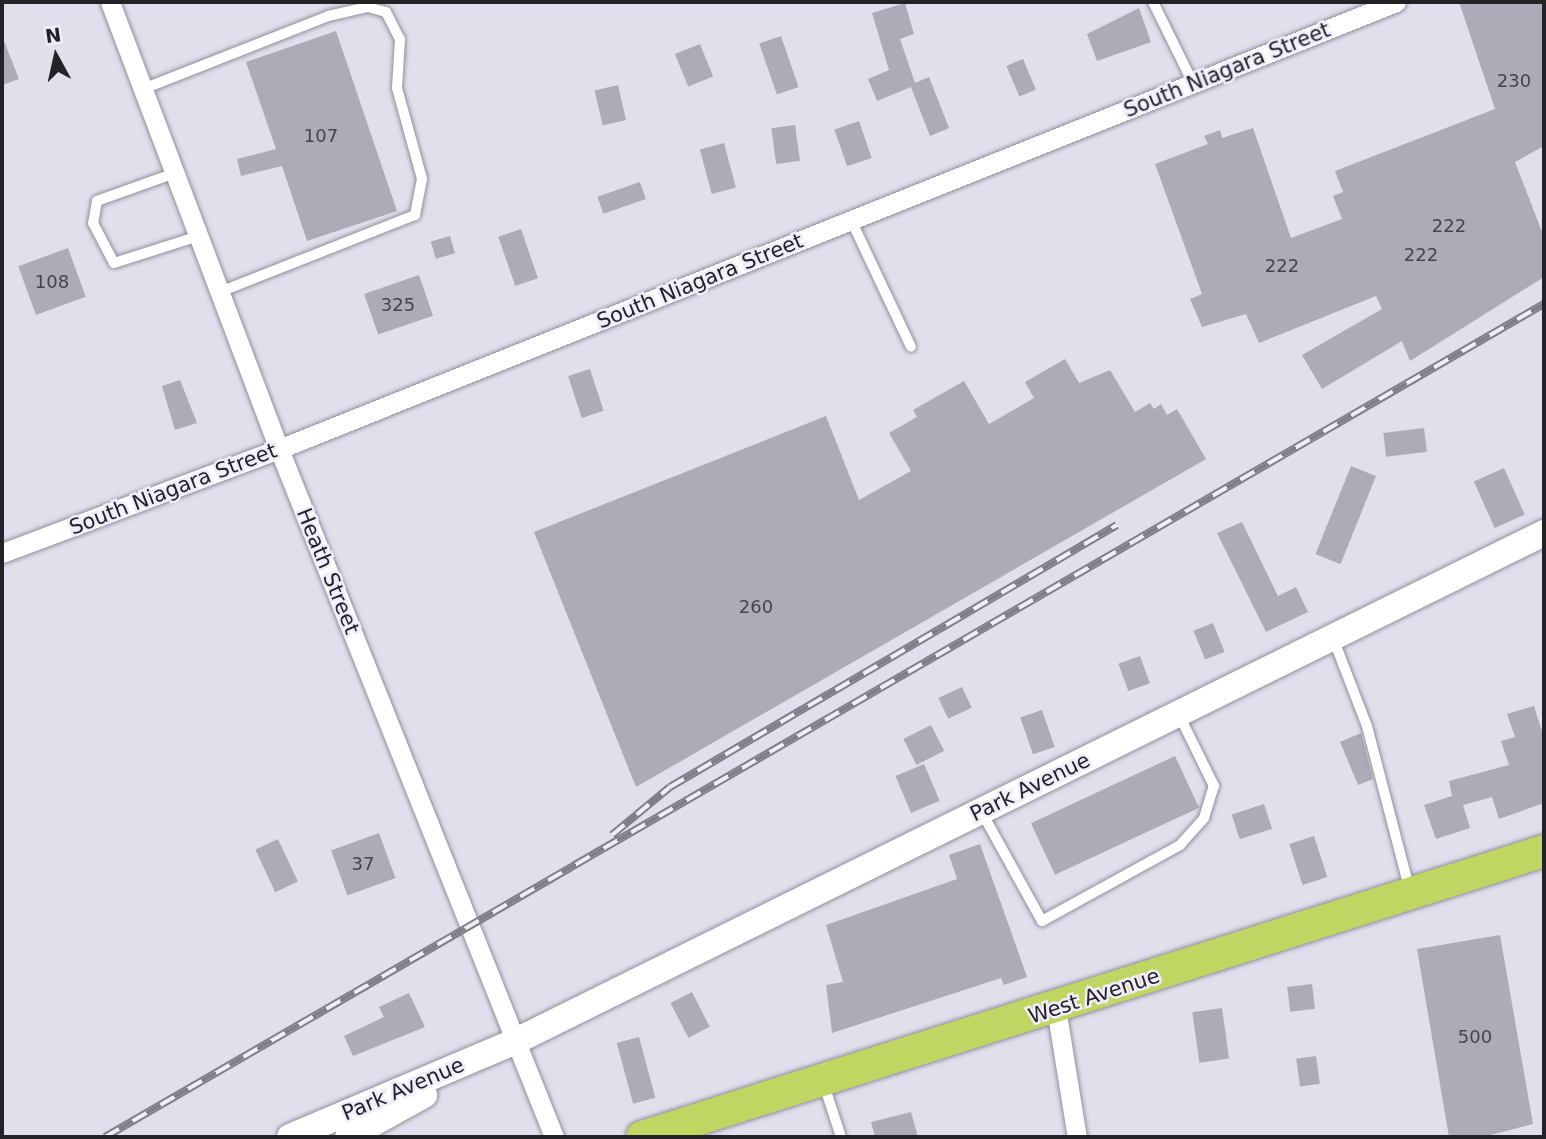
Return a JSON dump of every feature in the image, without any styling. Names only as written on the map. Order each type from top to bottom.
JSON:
[{"type":"highway","name":"West Avenue","points":[[642,1137],[1056,1008],[1544,851]]},
{"type":"main road","name":"Park Avenue","points":[[290,1137],[516,1041],[1544,533]]},
{"type":"main road","name":"Park Avenue","points":[[348,1137],[516,1041]]},
{"type":"street","name":"Heath Street","points":[[110,2],[279,449],[554,1137]]},
{"type":"street","name":"South Niagara Street","points":[[2,554],[279,449],[1396,2]]},
{"type":"street","points":[[1056,1008],[1077,1137]]},
{"type":"lane","points":[[1153,2],[1194,83]]},
{"type":"lane","points":[[143,89],[328,16],[368,7],[386,12],[400,39],[397,88],[422,179],[415,215],[220,292]]},
{"type":"lane","points":[[175,173],[97,201],[93,223],[114,262],[198,236]]},
{"type":"lane","points":[[851,220],[911,347]]},
{"type":"lane","points":[[1333,637],[1367,726],[1410,894]]},
{"type":"lane","points":[[981,811],[1042,921],[1054,916],[1180,845],[1205,818],[1214,786],[1178,713]]},
{"type":"lane","points":[[823,1081],[841,1137]]},
{"type":"building","points":[[1459,2],[1544,2],[1544,146],[1515,162],[1544,237],[1544,277],[1410,361],[1402,341],[1322,389],[1302,355],[1382,309],[1376,296],[1259,343],[1246,314],[1202,327],[1190,299],[1202,294],[1155,164],[1208,144],[1204,136],[1220,130],[1222,138],[1253,128],[1291,238],[1342,219],[1333,196],[1343,192],[1335,171],[1495,109]]},
{"type":"building","points":[[905,3],[914,34],[900,39],[915,83],[929,77],[949,128],[930,136],[911,87],[877,101],[868,79],[889,70],[872,13]]},
{"type":"building","points":[[1139,8],[1151,42],[1097,61],[1087,34]]},
{"type":"building","points":[[336,31],[397,211],[307,241],[282,166],[241,176],[237,159],[276,149],[246,62]]},
{"type":"building","points":[[2,36],[19,79],[2,85]]},
{"type":"building","points":[[781,36],[799,87],[777,95],[759,43]]},
{"type":"building","points":[[700,44],[713,76],[688,87],[675,54]]},
{"type":"building","points":[[1023,59],[1036,89],[1019,96],[1006,66]]},
{"type":"building","points":[[618,85],[626,120],[603,125],[595,90]]},
{"type":"building","points":[[859,121],[872,158],[847,166],[834,129]]},
{"type":"building","points":[[795,125],[800,161],[776,164],[771,128]]},
{"type":"building","points":[[724,143],[736,187],[712,194],[700,149]]},
{"type":"building","points":[[640,182],[646,199],[603,214],[597,197]]},
{"type":"building","points":[[521,229],[538,278],[515,286],[498,237]]},
{"type":"building","points":[[450,236],[455,253],[436,259],[431,242]]},
{"type":"building","points":[[68,248],[86,297],[36,315],[18,266]]},
{"type":"building","points":[[419,275],[433,316],[378,335],[364,294]]},
{"type":"building","points":[[1065,359],[1079,383],[1110,370],[1135,412],[1150,403],[1154,409],[1161,404],[1167,415],[1177,409],[1206,459],[636,787],[534,532],[826,416],[859,500],[911,471],[889,433],[917,417],[913,410],[964,381],[989,424],[1034,398],[1025,382]]},
{"type":"building","points":[[590,369],[604,411],[582,418],[568,376]]},
{"type":"building","points":[[180,380],[197,423],[175,430],[162,386]]},
{"type":"building","points":[[1424,428],[1427,452],[1386,457],[1383,433]]},
{"type":"building","points":[[1351,466],[1376,476],[1340,564],[1315,554]]},
{"type":"building","points":[[1504,468],[1525,515],[1495,528],[1474,481]]},
{"type":"building","points":[[1242,522],[1278,596],[1296,587],[1308,612],[1266,632],[1217,533]]},
{"type":"building","points":[[1213,623],[1225,652],[1205,660],[1194,631]]},
{"type":"building","points":[[1140,656],[1150,683],[1128,691],[1118,664]]},
{"type":"building","points":[[962,687],[972,708],[948,719],[938,698]]},
{"type":"building","points":[[1534,706],[1544,738],[1544,803],[1499,819],[1492,797],[1463,805],[1470,828],[1436,839],[1424,805],[1452,796],[1449,781],[1509,765],[1501,741],[1515,737],[1507,714]]},
{"type":"building","points":[[1042,710],[1055,747],[1033,754],[1020,717]]},
{"type":"building","points":[[931,725],[944,751],[917,765],[903,739]]},
{"type":"building","points":[[1361,733],[1373,779],[1358,785],[1340,742]]},
{"type":"building","points":[[1175,756],[1199,808],[1055,875],[1031,823]]},
{"type":"building","points":[[924,764],[940,801],[911,813],[895,776]]},
{"type":"building","points":[[1264,804],[1272,829],[1240,839],[1232,815]]},
{"type":"building","points":[[379,833],[395,878],[347,896],[331,850]]},
{"type":"building","points":[[1314,836],[1327,877],[1303,885],[1289,844]]},
{"type":"building","points":[[278,839],[298,882],[275,892],[255,850]]},
{"type":"building","points":[[980,844],[1027,977],[1004,985],[1001,978],[832,1033],[826,985],[843,982],[826,925],[957,879],[949,855]]},
{"type":"building","points":[[1500,935],[1533,1124],[1483,1137],[1449,1137],[1417,949]]},
{"type":"building","points":[[1312,984],[1315,1009],[1290,1012],[1287,987]]},
{"type":"building","points":[[692,992],[710,1027],[688,1038],[671,1003]]},
{"type":"building","points":[[409,993],[425,1027],[353,1056],[344,1036],[384,1017],[379,1007]]},
{"type":"building","points":[[1222,1008],[1229,1059],[1199,1063],[1192,1012]]},
{"type":"building","points":[[639,1037],[655,1098],[633,1104],[617,1043]]},
{"type":"building","points":[[1316,1056],[1320,1084],[1300,1087],[1296,1059]]},
{"type":"building","points":[[911,1112],[918,1137],[875,1137],[871,1122]]},
{"type":"railway","points":[[105,1137],[1544,304]]},
{"type":"railway","points":[[612,835],[670,787],[1117,525]]}]
